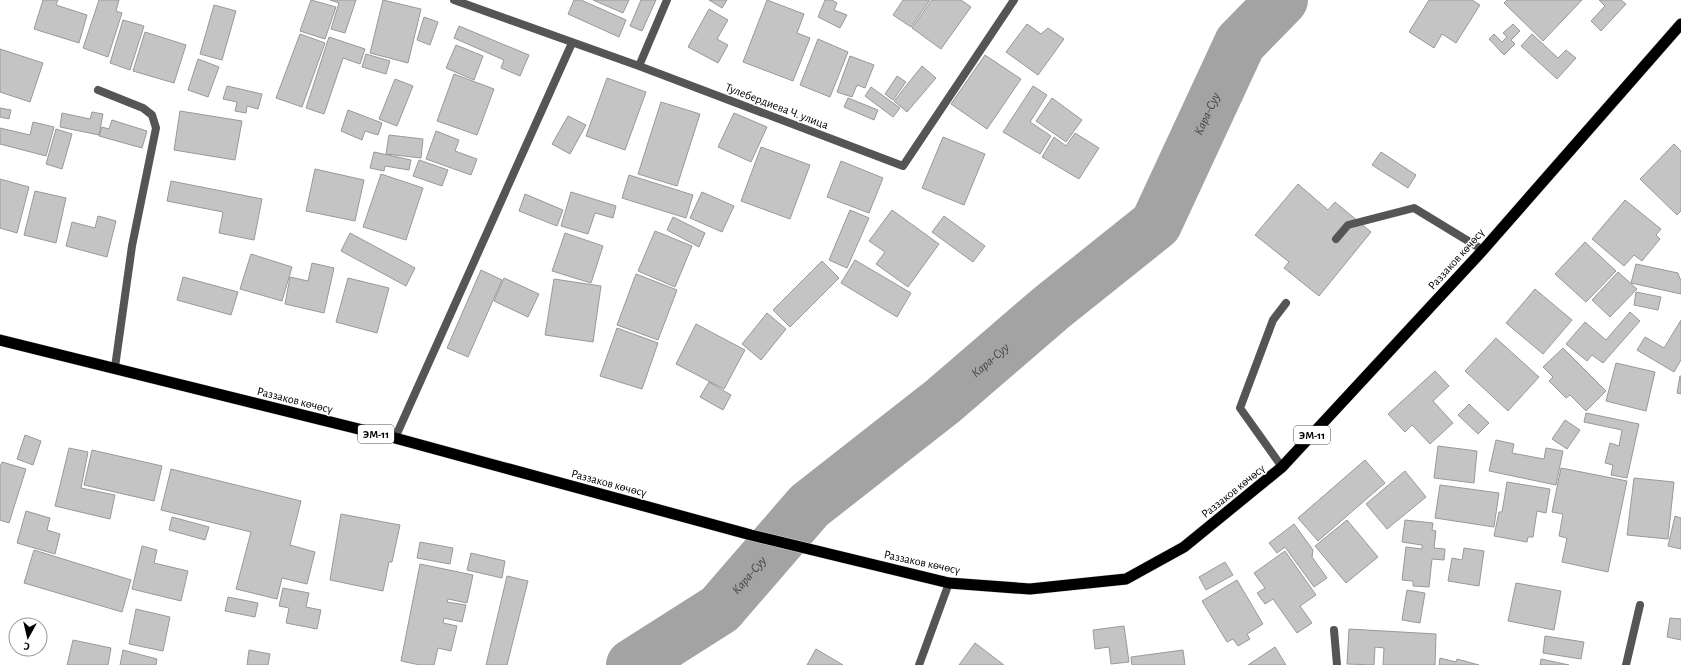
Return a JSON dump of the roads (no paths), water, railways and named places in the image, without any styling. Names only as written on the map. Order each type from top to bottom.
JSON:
[{"type":"highway","name":"Раззаков көчөсү","points":[[0,340],[115,367],[395,438],[751,535],[949,583],[1030,589],[1126,579],[1184,547],[1282,467],[1483,250],[1680,26]]},
{"type":"street","name":"Тулебердиева Ч. улица","points":[[454,0],[475,4],[572,43],[639,66],[903,166],[1014,0]]},
{"type":"street","points":[[639,66],[667,0]]},
{"type":"street","points":[[395,438],[572,43]]},
{"type":"street","points":[[98,90],[143,108],[152,115],[156,128],[132,246],[115,367]]},
{"type":"street","points":[[1336,239],[1348,225],[1414,208],[1483,250]]},
{"type":"street","points":[[1282,467],[1240,408],[1273,320],[1286,303]]},
{"type":"street","points":[[919,665],[949,583]]},
{"type":"street","points":[[1626,665],[1640,605]]},
{"type":"street","points":[[1334,630],[1338,665]]},
{"type":"waterway","name":"Кара-Суу","points":[[632,665],[720,609],[809,506],[943,401],[1051,308],[1156,224],[1240,43],[1282,0]]}]
